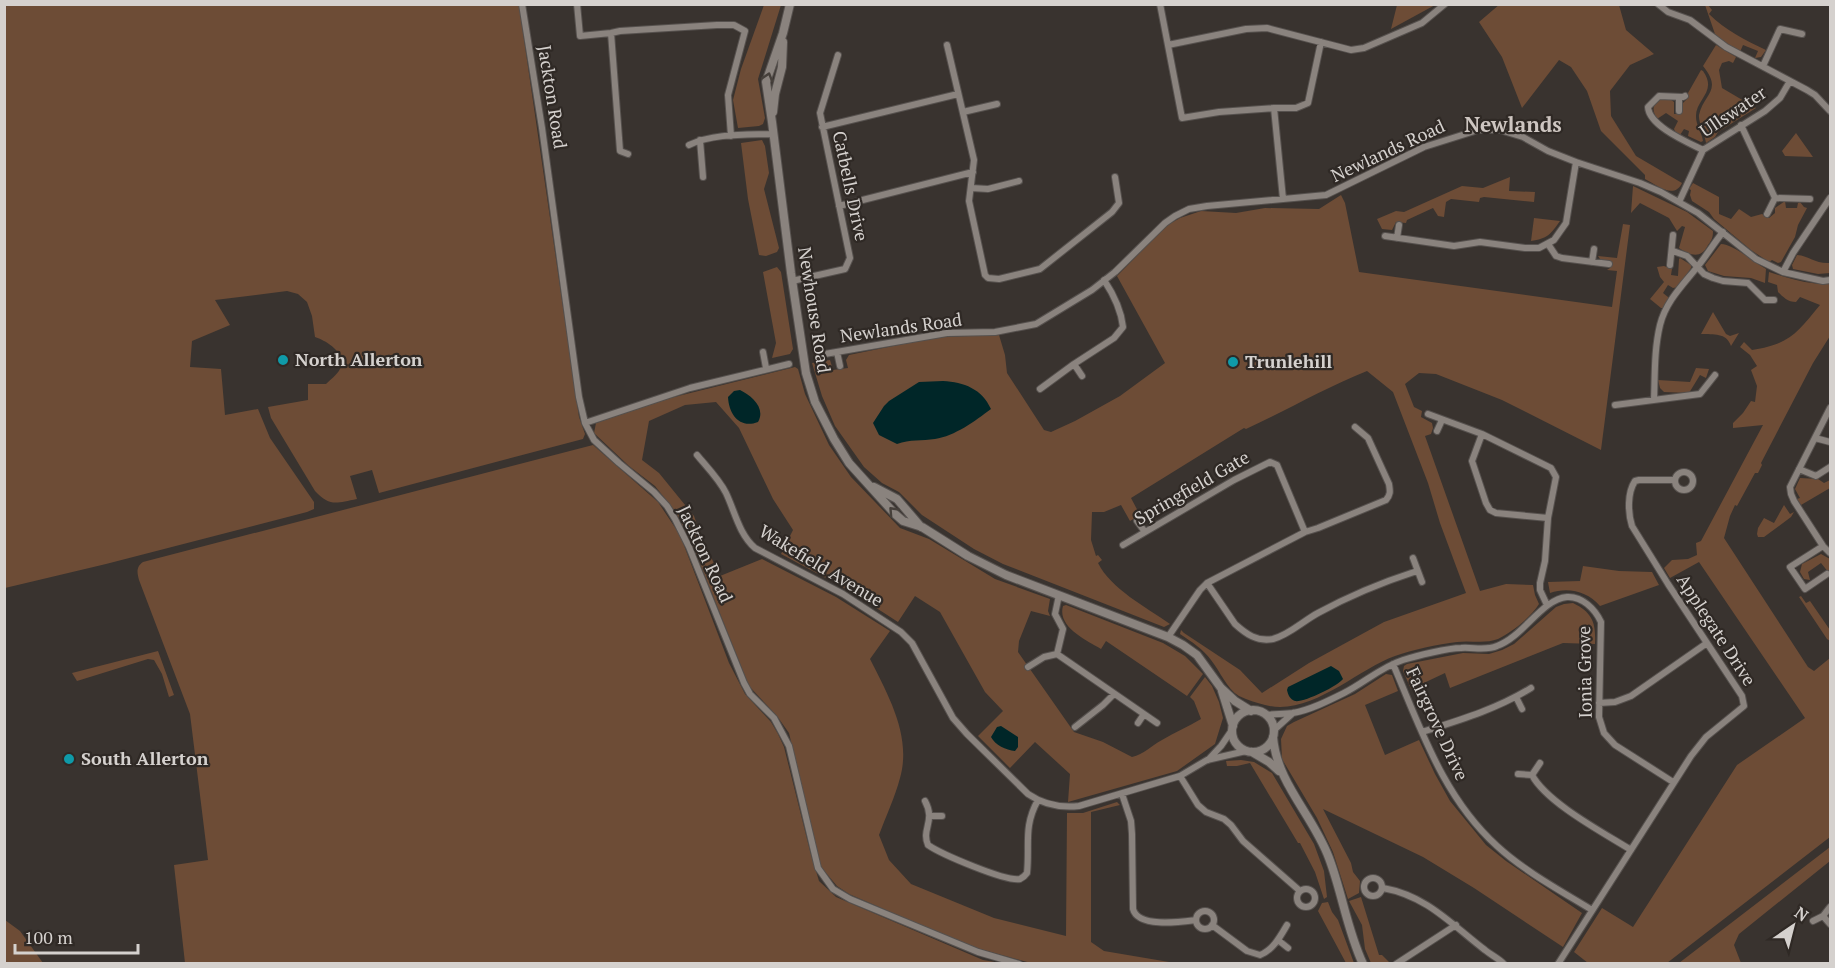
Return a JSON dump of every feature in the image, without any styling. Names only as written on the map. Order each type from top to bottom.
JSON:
[{"type":"street","name":"Jackton Road","points":[[522,4],[540,110],[579,398],[585,423],[594,440],[667,506],[682,532],[744,682],[750,694],[774,718],[789,746],[818,868],[833,889],[850,899],[978,952],[1019,963]]},
{"type":"street","points":[[577,4],[580,36],[717,25],[734,25],[745,31],[728,95],[730,136]]},
{"type":"street","name":"Newhouse Road","points":[[790,4],[783,33],[766,82],[803,359],[815,402],[834,440],[849,463],[900,519],[922,527],[968,556],[1006,575],[1168,637],[1183,645],[1197,655],[1221,688],[1251,711]]},
{"type":"street","points":[[1160,4],[1182,118],[1219,112],[1296,108],[1308,103],[1321,42]]},
{"type":"street","points":[[1168,45],[1246,29],[1267,28],[1351,50],[1364,48],[1422,23],[1445,4]]},
{"type":"street","points":[[1658,4],[1668,12],[1690,20],[1726,47],[1815,95],[1830,111]]},
{"type":"street","points":[[1763,66],[1780,29],[1802,34]]},
{"type":"street","points":[[611,33],[620,151],[628,154]]},
{"type":"street","name":"Newhouse Road","points":[[772,122],[775,94],[782,67],[783,33]]},
{"type":"street","points":[[947,45],[974,160],[969,201],[988,278],[999,279],[1040,269],[1112,213],[1119,203],[1115,177]]},
{"type":"street","name":"Catbells Drive","points":[[792,281],[845,269],[850,258],[820,113],[838,55]]},
{"type":"street","name":"Ullswater","points":[[1679,202],[1703,150],[1765,111],[1780,98],[1790,81]]},
{"type":"street","points":[[822,127],[958,94]]},
{"type":"street","points":[[1679,111],[1682,96],[1659,96],[1648,107],[1648,113],[1653,120],[1703,150]]},
{"type":"street","points":[[963,112],[997,104]]},
{"type":"street","points":[[1274,108],[1283,199]]},
{"type":"street","points":[[1741,125],[1775,198]]},
{"type":"street","name":"Newlands Road","points":[[819,355],[946,333],[995,332],[1036,324],[1104,280],[1165,223],[1189,210],[1207,206],[1326,195],[1424,147],[1461,134],[1490,129],[1506,131],[1575,162],[1640,183],[1679,202],[1723,232],[1756,259],[1783,272],[1824,281],[1830,280]]},
{"type":"street","points":[[689,145],[700,140],[730,136],[774,134]]},
{"type":"street","points":[[700,140],[703,177]]},
{"type":"street","points":[[1385,236],[1454,246],[1475,242],[1539,248],[1548,244],[1562,231],[1566,223],[1575,162]]},
{"type":"street","points":[[838,206],[974,172]]},
{"type":"street","points":[[971,188],[988,189],[1019,181]]},
{"type":"street","points":[[1775,198],[1810,199]]},
{"type":"street","points":[[1767,214],[1775,198]]},
{"type":"street","points":[[1783,272],[1830,198]]},
{"type":"street","points":[[1397,238],[1399,225]]},
{"type":"street","points":[[1654,400],[1655,350],[1660,323],[1671,299],[1723,232]]},
{"type":"street","points":[[1670,265],[1673,235]]},
{"type":"street","points":[[1548,244],[1556,256],[1562,258],[1609,264]]},
{"type":"street","points":[[1592,262],[1594,249]]},
{"type":"street","points":[[1673,251],[1687,256],[1704,274],[1723,281],[1748,283],[1765,300],[1774,300]]},
{"type":"street","points":[[1041,388],[1114,338],[1123,327],[1122,315],[1116,298],[1104,280]]},
{"type":"street","points":[[763,352],[766,368]]},
{"type":"street","points":[[837,352],[840,366]]},
{"type":"street","points":[[585,423],[690,388],[789,364]]},
{"type":"street","points":[[1074,364],[1082,376]]},
{"type":"street","points":[[1615,405],[1700,394],[1715,375]]},
{"type":"street","points":[[1830,408],[1790,487],[1791,494],[1823,546],[1830,553]]},
{"type":"street","points":[[1266,715],[1293,713],[1314,706],[1345,692],[1393,664],[1405,660],[1460,648],[1497,647],[1524,629],[1547,606],[1540,590],[1548,518],[1556,477],[1554,472],[1551,468],[1482,434],[1428,414]]},
{"type":"street","points":[[1437,431],[1442,420]]},
{"type":"street","points":[[1168,637],[1200,590],[1207,584],[1305,532],[1381,503],[1389,496],[1389,484],[1370,442],[1355,427]]},
{"type":"street","points":[[1482,434],[1472,461],[1490,510],[1496,513],[1548,518]]},
{"type":"street","points":[[1815,438],[1830,441]]},
{"type":"street","name":"Wakefield Avenue","points":[[697,454],[725,492],[747,541],[755,548],[843,594],[901,632],[912,643],[953,718],[1028,794],[1038,800],[1063,808],[1079,806],[1180,776],[1207,760],[1221,746],[1232,728]]},
{"type":"street","name":"Springfield Gate","points":[[1123,545],[1234,480],[1272,462],[1277,465],[1305,532]]},
{"type":"street","points":[[1799,469],[1816,476],[1830,467]]},
{"type":"street","name":"Applegate Drive","points":[[1558,963],[1673,782],[1707,737],[1744,706],[1742,696],[1632,526],[1629,516],[1631,491],[1635,481],[1674,480]]},
{"type":"street","points":[[1137,521],[1145,532]]},
{"type":"street","points":[[1823,546],[1790,567],[1805,589],[1827,574]]},
{"type":"street","points":[[1413,558],[1422,582]]},
{"type":"street","points":[[1207,584],[1241,630],[1255,638],[1270,639],[1280,637],[1316,614],[1362,592],[1417,571]]},
{"type":"street","points":[[1057,654],[1063,629],[1055,614],[1059,595]]},
{"type":"street","name":"Ionia Grove","points":[[1547,606],[1554,600],[1569,597],[1586,603],[1597,614],[1601,622],[1602,634],[1599,717],[1604,733],[1609,740],[1673,782]]},
{"type":"street","points":[[1599,703],[1615,702],[1631,696],[1707,643]]},
{"type":"street","points":[[1028,667],[1044,657],[1057,654],[1157,723]]},
{"type":"street","name":"Fairgrove Drive","points":[[1393,664],[1437,766],[1447,785],[1478,827],[1520,864],[1593,910]]},
{"type":"street","name":"Newhouse Road","points":[[1221,688],[1232,728]]},
{"type":"street","points":[[1422,732],[1486,711],[1531,688]]},
{"type":"street","points":[[1076,727],[1114,694]]},
{"type":"street","points":[[1516,697],[1522,709]]},
{"type":"street","points":[[1281,774],[1274,752],[1271,722],[1261,712],[1242,713],[1235,720],[1232,728],[1235,742],[1269,762],[1281,774],[1306,814],[1329,857],[1354,945],[1363,963]]},
{"type":"street","points":[[1249,752],[1267,747],[1273,734],[1293,713]]},
{"type":"street","points":[[1137,723],[1144,714]]},
{"type":"street","name":"Wakefield Avenue","points":[[1207,760],[1249,752]]},
{"type":"street","points":[[1532,775],[1540,764]]},
{"type":"street","points":[[1518,774],[1532,775],[1543,789],[1561,804],[1631,850]]},
{"type":"street","points":[[1180,776],[1198,805],[1206,812],[1224,819],[1243,841],[1300,891]]},
{"type":"street","points":[[1122,794],[1131,821],[1135,915],[1139,918],[1167,923],[1196,920]]},
{"type":"street","points":[[925,801],[930,816],[926,842],[932,848],[997,876],[1020,879],[1027,873],[1028,825],[1038,800]]},
{"type":"street","points":[[930,816],[942,816]]},
{"type":"street","points":[[1383,888],[1406,895],[1441,913],[1504,963]]},
{"type":"street","points":[[1813,921],[1830,907]]},
{"type":"street","points":[[1206,911],[1213,916],[1212,925],[1208,928],[1197,925],[1198,914],[1206,911]]},
{"type":"street","points":[[1823,915],[1830,924]]},
{"type":"street","points":[[1212,925],[1247,951],[1260,955],[1266,953],[1278,940],[1287,925]]},
{"type":"street","points":[[1396,963],[1456,925]]},
{"type":"street","points":[[1278,940],[1288,948]]},
{"type":"shaded area","points":[[1397,4],[1435,5],[1391,29]]},
{"type":"shaded area","points":[[1500,4],[1619,5],[1626,30],[1654,54],[1630,65],[1610,91],[1611,116],[1636,156],[1682,183],[1679,188],[1665,190],[1645,179],[1645,175],[1601,131],[1587,91],[1571,67],[1559,60],[1522,108],[1502,57],[1479,22]]},
{"type":"shaded area","points":[[4,5],[519,5],[579,417],[585,434],[583,439],[379,493],[372,470],[350,476],[357,499],[329,502],[315,491],[271,418],[268,407],[308,400],[308,384],[326,384],[339,371],[341,358],[335,348],[315,337],[307,302],[298,294],[287,291],[215,300],[230,325],[192,341],[190,367],[221,369],[225,415],[258,409],[270,438],[314,502],[314,509],[5,588]]},
{"type":"shaded area","points":[[764,5],[781,5],[758,79],[765,118],[763,124],[759,126],[738,128],[733,100],[741,69]]},
{"type":"shaded area","points":[[1705,5],[1712,10],[1709,14],[1722,25],[1766,50],[1761,57],[1755,58],[1758,51],[1743,45],[1740,52],[1728,46],[1715,34]]},
{"type":"shaded area","points":[[1716,45],[1736,57],[1733,63],[1729,61],[1722,63],[1719,70],[1722,88],[1756,108],[1718,132],[1706,143],[1699,115],[1712,87],[1712,81],[1703,66]]},
{"type":"shaded area","points":[[1701,70],[1707,78],[1708,85],[1697,111],[1696,120],[1703,141],[1701,142],[1688,136],[1689,131],[1684,129],[1680,135],[1676,133],[1674,129],[1678,121],[1666,113],[1657,119],[1654,108],[1660,99],[1670,99],[1674,102],[1674,114],[1681,114],[1682,104],[1687,99]]},
{"type":"shaded area","points":[[1796,133],[1813,157],[1785,156],[1782,151]]},
{"type":"shaded area","points":[[762,140],[769,173],[764,189],[779,248],[777,252],[766,256],[759,255],[748,199],[741,143]]},
{"type":"shaded area","points":[[1510,177],[1509,191],[1535,192],[1534,202],[1484,197],[1480,198],[1479,202],[1451,199],[1446,202],[1444,217],[1438,216],[1433,208],[1407,220],[1406,223],[1396,222],[1392,230],[1382,229],[1377,219],[1396,211],[1404,212],[1462,186],[1483,188]]},
{"type":"shaded area","points":[[1693,183],[1719,197],[1719,214],[1731,219],[1739,209],[1751,217],[1762,214],[1769,218],[1775,213],[1775,208],[1785,201],[1786,208],[1797,208],[1800,202],[1807,208],[1781,262],[1772,260],[1769,262],[1751,250],[1714,219],[1709,212],[1692,201],[1689,189]]},
{"type":"shaded area","points":[[1633,186],[1687,212],[1713,231],[1711,240],[1705,249],[1695,255],[1679,248],[1685,227],[1682,226],[1677,231],[1669,218],[1640,203],[1631,213]]},
{"type":"shaded area","points":[[1341,195],[1345,203],[1359,272],[1612,307],[1617,271],[1607,270],[1611,262],[1600,259],[1598,256],[1617,258],[1623,224],[1630,225],[1601,450],[1502,400],[1436,374],[1419,373],[1405,384],[1414,407],[1422,411],[1421,417],[1432,423],[1431,434],[1425,436],[1480,591],[1506,584],[1533,585],[1539,604],[1521,624],[1498,639],[1450,643],[1395,656],[1316,698],[1282,707],[1265,705],[1239,696],[1231,689],[1204,652],[1180,634],[1181,630],[1240,670],[1262,693],[1309,663],[1384,622],[1466,593],[1428,483],[1393,392],[1367,371],[1244,428],[1131,498],[1140,515],[1130,521],[1121,505],[1104,512],[1092,512],[1091,540],[1096,556],[1098,555],[1102,560],[1098,563],[1120,589],[1170,624],[1164,627],[1003,564],[974,549],[922,515],[899,492],[882,483],[864,467],[835,426],[822,396],[812,363],[830,360],[833,370],[848,368],[846,360],[849,355],[937,337],[999,335],[1007,373],[1044,430],[1051,432],[1120,396],[1165,363],[1117,276],[1166,226],[1180,218],[1201,211],[1236,213],[1265,208],[1319,209]]},
{"type":"shaded area","points":[[1534,218],[1560,221],[1548,235],[1531,241]]},
{"type":"shaded area","points":[[1721,244],[1737,250],[1766,269],[1765,283],[1751,278],[1724,276],[1708,271],[1705,265]]},
{"type":"shaded area","points":[[1797,255],[1830,263],[1830,273],[1818,274],[1793,269],[1792,265]]},
{"type":"shaded area","points":[[1680,258],[1691,265],[1691,268],[1678,287],[1673,288],[1668,285],[1663,293],[1669,301],[1665,308],[1661,308],[1650,299],[1664,282],[1657,267],[1664,266],[1672,269],[1671,275],[1678,276]]},
{"type":"shaded area","points":[[777,267],[781,272],[793,349],[790,354],[772,358],[776,343],[763,272]]},
{"type":"shaded area","points":[[1769,272],[1807,282],[1830,283],[1830,336],[1813,363],[1758,473],[1755,473],[1737,506],[1735,505],[1724,538],[1808,667],[1814,671],[1830,658],[1830,837],[1667,963],[1588,963],[1574,952],[1602,908],[1633,927],[1737,765],[1805,718],[1699,562],[1670,578],[1664,568],[1672,560],[1688,559],[1697,555],[1696,543],[1701,541],[1763,425],[1733,428],[1733,423],[1751,401],[1755,402],[1757,386],[1751,370],[1757,366],[1750,355],[1740,347],[1744,342],[1752,350],[1784,341],[1798,330],[1820,305],[1800,297],[1796,302],[1786,299],[1778,292],[1777,285],[1768,282]]},
{"type":"shaded area","points":[[1713,312],[1726,334],[1730,336],[1739,333],[1731,346],[1723,336],[1701,334]]},
{"type":"shaded area","points":[[795,367],[798,369],[805,394],[829,445],[851,477],[900,528],[929,539],[995,579],[1050,599],[1048,611],[1050,616],[1031,611],[1019,641],[1018,652],[1074,732],[1103,742],[1132,757],[1136,756],[1201,719],[1190,697],[1205,677],[1212,686],[1223,718],[1215,744],[1177,771],[1068,802],[1070,774],[1035,742],[1010,768],[978,736],[1003,711],[985,692],[940,612],[915,596],[898,622],[850,591],[781,554],[793,530],[773,499],[739,428],[716,402],[685,405],[649,421],[642,460],[659,473],[694,516],[720,576],[762,559],[836,597],[890,631],[870,659],[891,701],[901,731],[903,747],[900,778],[879,835],[889,860],[911,884],[994,918],[1066,936],[1067,813],[1083,813],[1117,802],[1120,805],[1091,812],[1091,942],[1104,951],[1175,963],[1031,963],[969,946],[849,894],[837,886],[821,867],[789,733],[777,716],[749,686],[693,546],[675,511],[655,486],[629,466],[594,433],[596,423],[658,401]]},
{"type":"shaded area","points":[[1696,368],[1709,369],[1706,378],[1700,375],[1689,393],[1664,392],[1660,388],[1658,380],[1690,382]]},
{"type":"shaded area","points":[[593,445],[658,502],[680,535],[729,663],[745,694],[771,722],[784,747],[819,881],[836,897],[983,960],[1000,963],[185,963],[174,865],[208,860],[190,714],[139,580],[139,566],[143,562]]},
{"type":"shaded area","points":[[1800,478],[1818,479],[1824,483],[1830,480],[1830,488],[1801,505],[1795,489]]},
{"type":"shaded area","points":[[1784,505],[1790,514],[1794,512],[1791,517],[1764,537],[1758,537],[1758,528],[1764,518],[1774,523]]},
{"type":"shaded area","points":[[1821,554],[1830,559],[1830,572],[1821,563],[1808,572],[1810,580],[1804,579],[1800,572],[1802,564]]},
{"type":"shaded area","points":[[1583,566],[1619,571],[1652,572],[1659,585],[1600,606],[1589,597],[1577,592],[1564,590],[1550,593],[1548,582],[1580,581]]},
{"type":"shaded area","points":[[1801,596],[1806,603],[1810,601],[1830,630],[1830,641],[1799,597]]},
{"type":"shaded area","points":[[1573,603],[1592,619],[1595,644],[1563,643],[1450,688],[1445,673],[1411,689],[1403,671],[1407,664],[1463,653],[1489,654],[1502,650],[1514,644],[1556,607]]},
{"type":"shaded area","points":[[1066,605],[1163,643],[1185,656],[1203,674],[1187,696],[1106,641],[1101,649],[1074,632],[1062,614],[1063,606]]},
{"type":"shaded area","points":[[158,651],[174,695],[169,697],[162,674],[154,660],[148,659],[77,681],[72,673]]},
{"type":"shaded area","points":[[1386,674],[1392,675],[1398,691],[1365,705],[1385,755],[1419,740],[1450,801],[1486,845],[1582,913],[1563,947],[1423,857],[1323,809],[1351,863],[1353,872],[1360,881],[1359,893],[1348,899],[1333,852],[1317,818],[1282,759],[1281,739],[1287,726],[1355,694]]},
{"type":"shaded area","points":[[1226,761],[1254,762],[1272,773],[1314,844],[1324,871],[1327,897],[1324,899],[1315,872],[1300,843],[1250,763],[1227,766]]},
{"type":"shaded area","points":[[1830,847],[1830,861],[1739,934],[1734,945],[1741,963],[1679,963]]},
{"type":"shaded area","points":[[1361,897],[1379,955],[1390,963],[1371,963],[1365,949],[1362,925],[1349,901]]},
{"type":"shaded area","points":[[1328,902],[1338,920],[1354,963],[1346,963],[1318,911],[1322,903]]},
{"type":"shaded area","points":[[5,920],[20,931],[43,963],[5,963]]},
{"type":"water","points":[[943,381],[972,388],[983,396],[991,409],[950,435],[930,440],[897,444],[879,435],[873,423],[889,401],[919,382]]},
{"type":"water","points":[[740,390],[753,399],[759,407],[758,422],[746,424],[733,415],[728,397],[734,391]]},
{"type":"water","points":[[1331,666],[1339,671],[1343,679],[1335,686],[1299,701],[1290,697],[1288,687]]},
{"type":"water","points":[[1001,726],[1018,737],[1018,747],[1015,751],[1001,747],[991,737],[997,727]]},
{"type":"place","name":"North Allerton","points":[[283,360]]},
{"type":"place","name":"Trunlehill","points":[[1233,362]]},
{"type":"place","name":"South Allerton","points":[[69,759]]},
{"type":"district","name":"Newlands","points":[[1513,125]]}]
